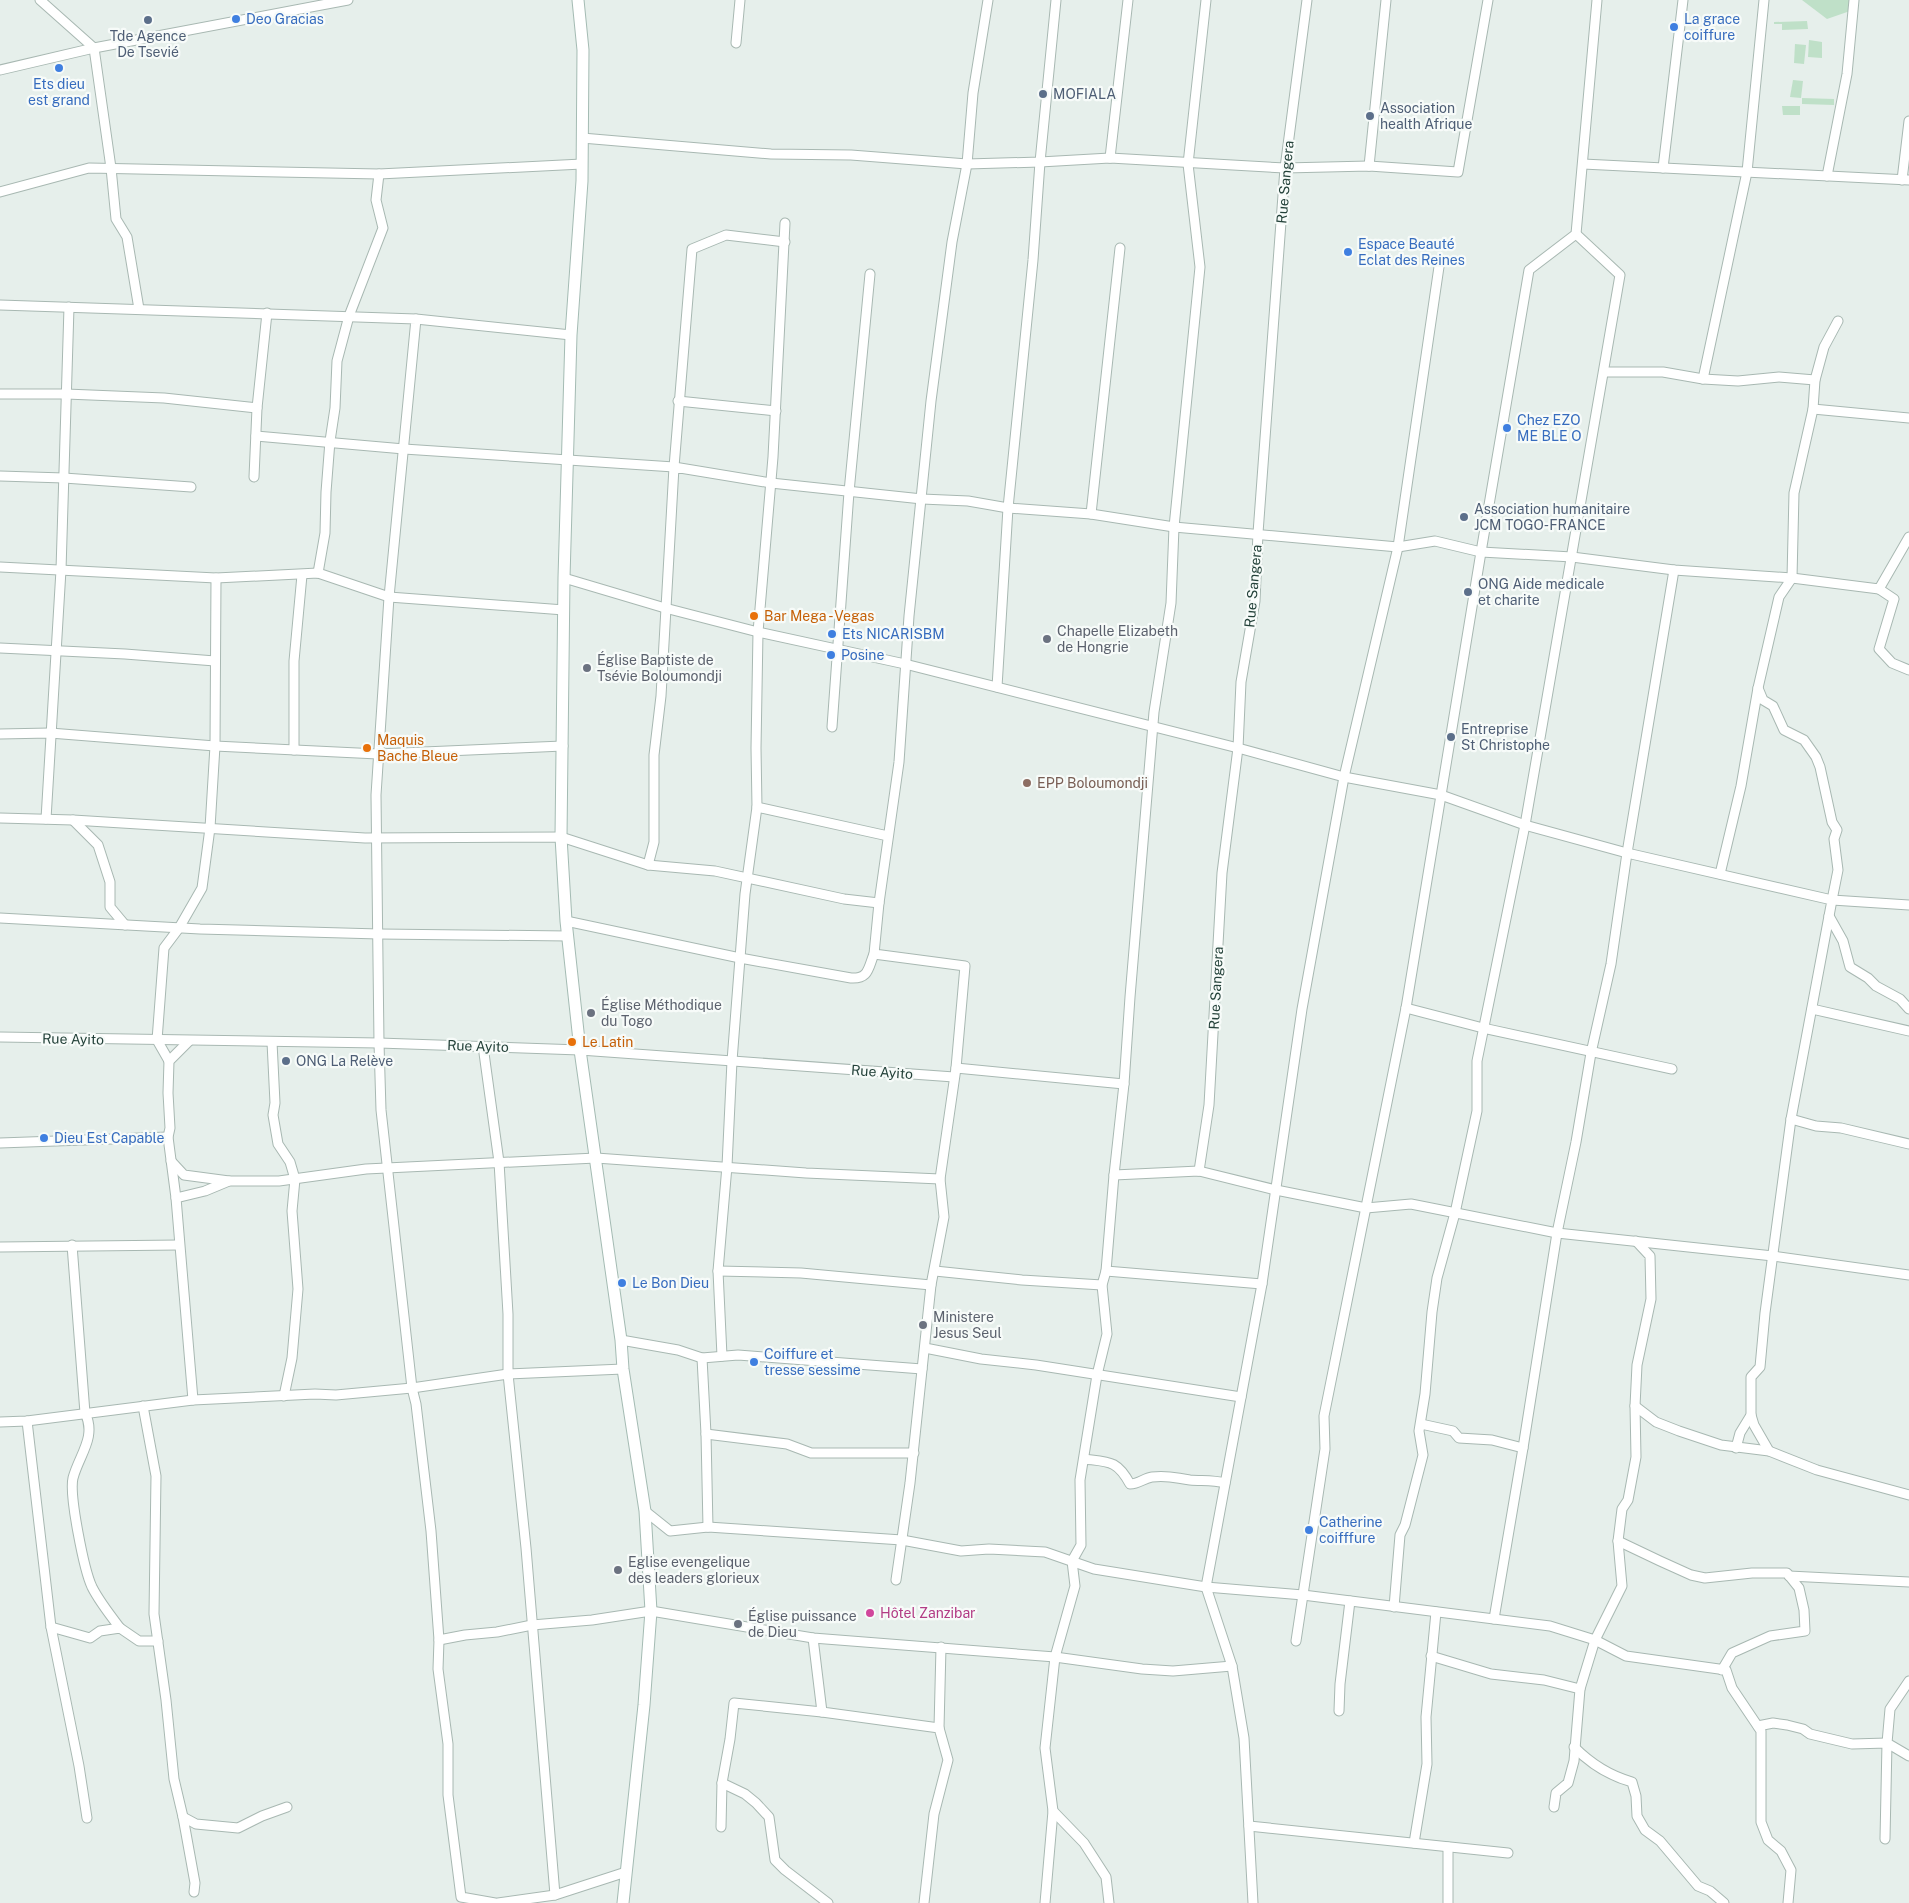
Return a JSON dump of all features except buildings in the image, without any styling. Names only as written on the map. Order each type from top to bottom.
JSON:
[{"type":"street","points":[[40,0],[94,48],[111,168],[116,219],[127,237],[139,309]]},
{"type":"street","points":[[0,70],[295,5],[348,0]]},
{"type":"street","points":[[578,0],[583,50],[582,164],[571,335],[569,459],[564,578],[563,746],[560,837],[566,921],[580,1050],[644,1511],[651,1611],[644,1705],[623,1903]]},
{"type":"street","points":[[736,43],[740,0]]},
{"type":"street","points":[[566,921],[740,958],[851,978],[860,979],[866,975],[874,954],[879,903],[899,762],[905,664],[932,401],[952,242],[967,164],[973,93],[988,0]]},
{"type":"street","points":[[997,687],[1008,508],[1033,260],[1040,162],[1056,0]]},
{"type":"street","points":[[1110,158],[1128,0]]},
{"type":"street","points":[[1045,1903],[1053,1811],[1045,1748],[1055,1657],[1075,1586],[1072,1561],[1081,1544],[1080,1480],[1097,1375],[1107,1334],[1102,1285],[1106,1271],[1124,1084],[1153,727],[1171,603],[1174,527],[1200,267],[1188,164],[1206,0]]},
{"type":"street","name":"Rue Sangera","points":[[1199,1171],[1209,1105],[1222,873],[1238,748],[1241,682],[1255,601],[1258,533],[1285,168],[1308,0]]},
{"type":"street","points":[[1369,166],[1386,0]]},
{"type":"street","points":[[582,138],[771,154],[851,154],[967,164],[1110,158],[1188,164],[1285,168],[1369,166],[1458,172],[1488,0]]},
{"type":"street","points":[[1296,1641],[1325,1449],[1324,1416],[1406,1008],[1529,270],[1576,234],[1597,0]]},
{"type":"street","points":[[1663,168],[1683,0]]},
{"type":"street","points":[[1703,378],[1747,172],[1764,0]]},
{"type":"street","points":[[1827,176],[1847,74],[1854,0]]},
{"type":"street","points":[[1583,164],[1906,180],[1909,121]]},
{"type":"street","points":[[0,192],[88,168],[379,174],[582,164]]},
{"type":"street","points":[[318,573],[325,533],[330,441],[335,408],[336,361],[349,316],[383,228],[376,200],[379,174]]},
{"type":"street","points":[[722,1356],[718,1271],[727,1166],[732,1061],[740,958],[747,879],[757,807],[758,632],[776,411],[785,223]]},
{"type":"street","points":[[1394,1607],[1400,1535],[1405,1525],[1424,1456],[1419,1432],[1437,1278],[1455,1213],[1477,1111],[1477,1061],[1526,825],[1620,275],[1576,234]]},
{"type":"street","points":[[648,865],[654,842],[654,755],[661,696],[678,401],[692,249],[726,235],[785,242]]},
{"type":"street","points":[[1091,514],[1120,248]]},
{"type":"street","points":[[1253,1903],[1244,1738],[1232,1666],[1206,1588],[1262,1284],[1302,1008],[1344,777],[1398,547],[1440,260]]},
{"type":"street","points":[[832,727],[850,492],[870,274]]},
{"type":"street","points":[[0,305],[416,319],[571,335]]},
{"type":"street","points":[[46,819],[61,570],[69,307]]},
{"type":"street","points":[[254,477],[257,408],[268,313]]},
{"type":"street","points":[[416,319],[389,597],[378,754],[376,838],[379,1043],[381,1110],[412,1388],[416,1404],[431,1531],[438,1669],[448,1744],[448,1794],[461,1897],[496,1903],[555,1895],[626,1872]]},
{"type":"street","points":[[1720,874],[1740,786],[1758,688],[1778,597],[1792,578],[1794,494],[1813,409],[1815,380],[1824,347],[1838,321]]},
{"type":"street","points":[[1604,372],[1662,372],[1738,381],[1779,377],[1815,380]]},
{"type":"street","points":[[0,394],[66,394],[164,398],[257,408]]},
{"type":"street","points":[[678,401],[776,411]]},
{"type":"street","points":[[1813,409],[1909,418]]},
{"type":"street","points":[[256,436],[404,449],[674,467],[771,483],[850,492],[968,501],[1008,508],[1091,514],[1174,527],[1398,547],[1435,541],[1481,552],[1572,557],[1674,570],[1792,578],[1879,589],[1894,599],[1879,649],[1892,664],[1909,670]]},
{"type":"street","points":[[0,476],[64,478],[191,487]]},
{"type":"street","points":[[1879,589],[1909,537]]},
{"type":"street","points":[[0,567],[216,578],[318,573],[389,597],[564,610]]},
{"type":"street","points":[[1494,1619],[1557,1233],[1576,1142],[1590,1053],[1611,964],[1627,853],[1674,570]]},
{"type":"street","points":[[294,750],[294,661],[302,575]]},
{"type":"street","points":[[193,1400],[176,1198],[168,1137],[170,1128],[168,1093],[170,1061],[157,1040],[164,948],[179,928],[202,888],[210,828],[215,746],[216,578]]},
{"type":"street","points":[[564,578],[665,608],[758,632],[905,664],[1238,748],[1344,777],[1441,795],[1526,825],[1627,853],[1832,900],[1909,905]]},
{"type":"street","points":[[0,648],[56,650],[215,662]]},
{"type":"street","points":[[1758,688],[1763,700],[1773,706],[1784,730],[1804,740],[1820,767],[1827,806],[1832,822],[1837,830],[1834,839],[1838,870],[1834,881],[1835,890],[1792,1119],[1760,1367],[1751,1377],[1751,1415],[1754,1425],[1769,1451]]},
{"type":"street","points":[[0,734],[50,733],[215,746],[378,754],[563,746]]},
{"type":"street","points":[[757,807],[888,836]]},
{"type":"street","points":[[0,818],[73,820],[376,838],[560,837],[648,865],[715,871],[844,899],[879,903]]},
{"type":"street","points":[[73,820],[98,846],[110,882],[110,907],[125,925]]},
{"type":"street","points":[[1829,916],[1843,941],[1850,967],[1868,978],[1876,986],[1900,999],[1909,1009]]},
{"type":"street","points":[[0,918],[179,928],[378,934],[568,936]]},
{"type":"street","points":[[874,954],[964,966],[955,1073],[940,1179],[944,1217],[931,1285],[914,1453],[896,1580]]},
{"type":"street","points":[[1406,1008],[1590,1053],[1672,1069]]},
{"type":"street","points":[[1812,1009],[1909,1031]]},
{"type":"street","name":"Rue Ayito","points":[[0,1037],[379,1043],[580,1050],[1124,1084]]},
{"type":"street","points":[[170,1061],[189,1041]]},
{"type":"street","points":[[272,1042],[276,1103],[273,1115],[276,1134],[278,1144],[290,1162],[295,1179],[292,1212],[298,1289],[292,1358],[284,1396]]},
{"type":"street","points":[[482,1046],[499,1162],[508,1314],[508,1374],[517,1450],[555,1895]]},
{"type":"street","points":[[1792,1119],[1816,1126],[1841,1128],[1909,1144]]},
{"type":"street","points":[[0,1143],[168,1137]]},
{"type":"street","points":[[171,1161],[184,1175],[229,1181],[278,1181],[366,1169],[596,1158],[806,1173],[940,1179]]},
{"type":"street","points":[[1114,1175],[1199,1171],[1276,1190],[1366,1208],[1410,1204],[1557,1233],[1773,1256],[1909,1275]]},
{"type":"street","points":[[176,1198],[205,1191],[229,1181]]},
{"type":"street","points":[[1554,1807],[1556,1793],[1568,1783],[1574,1761],[1580,1689],[1595,1640],[1622,1586],[1618,1540],[1622,1509],[1628,1500],[1636,1457],[1635,1406],[1637,1365],[1651,1299],[1650,1256],[1636,1242]]},
{"type":"street","points":[[72,1245],[86,1413],[90,1422],[88,1438],[73,1478],[73,1492],[82,1553],[92,1586],[120,1628],[138,1641],[158,1641]]},
{"type":"street","points":[[0,1247],[179,1245]]},
{"type":"street","points":[[718,1271],[801,1273],[931,1285]]},
{"type":"street","points":[[935,1271],[1022,1280],[1102,1285]]},
{"type":"street","points":[[1106,1271],[1262,1284]]},
{"type":"street","points":[[621,1340],[678,1350],[702,1358],[738,1355],[922,1369]]},
{"type":"street","points":[[925,1348],[981,1359],[1241,1397]]},
{"type":"street","points":[[702,1358],[708,1527]]},
{"type":"street","points":[[0,1422],[27,1421],[193,1400],[315,1394],[336,1395],[412,1388],[508,1374],[623,1369]]},
{"type":"street","points":[[143,1406],[156,1476],[154,1614],[166,1700],[174,1779],[195,1883],[194,1892]]},
{"type":"street","points":[[1635,1406],[1656,1422],[1679,1431],[1736,1448],[1769,1451],[1817,1470],[1909,1495]]},
{"type":"street","points":[[1736,1448],[1740,1433],[1751,1415]]},
{"type":"street","points":[[27,1421],[52,1627],[79,1766],[87,1818]]},
{"type":"street","points":[[1421,1424],[1453,1431],[1458,1438],[1504,1441],[1523,1448]]},
{"type":"street","points":[[706,1434],[786,1444],[811,1453],[914,1453]]},
{"type":"street","points":[[1084,1459],[1107,1461],[1122,1470],[1130,1484],[1137,1484],[1146,1478],[1171,1476],[1225,1483]]},
{"type":"street","points":[[644,1511],[670,1530],[708,1527],[902,1540],[961,1551],[989,1549],[1045,1552],[1094,1569],[1206,1588],[1303,1595],[1550,1626],[1595,1640],[1626,1656],[1726,1670],[1732,1688],[1761,1731],[1760,1822],[1768,1840],[1780,1851],[1791,1870],[1788,1903]]},
{"type":"street","points":[[1618,1540],[1691,1575],[1705,1578],[1752,1573],[1787,1573],[1799,1588],[1804,1610],[1805,1631],[1770,1636],[1732,1653],[1722,1670]]},
{"type":"street","points":[[1789,1576],[1909,1582]]},
{"type":"street","points":[[1339,1711],[1340,1684],[1350,1601]]},
{"type":"street","points":[[438,1640],[532,1625],[592,1620],[651,1611],[813,1638],[1055,1657],[1142,1669],[1173,1671],[1232,1666]]},
{"type":"street","points":[[1414,1843],[1427,1764],[1426,1717],[1436,1612]]},
{"type":"street","points":[[52,1627],[90,1638],[100,1631],[120,1628]]},
{"type":"street","points":[[813,1638],[822,1712]]},
{"type":"street","points":[[924,1903],[934,1814],[948,1760],[939,1728],[941,1647]]},
{"type":"street","points":[[1431,1656],[1490,1674],[1544,1680],[1580,1689]]},
{"type":"street","points":[[1885,1839],[1887,1743],[1890,1709],[1909,1680]]},
{"type":"street","points":[[721,1827],[722,1783],[734,1703],[822,1712],[939,1728]]},
{"type":"street","points":[[1758,1726],[1773,1723],[1787,1725],[1803,1729],[1810,1734],[1852,1744],[1887,1743],[1909,1756]]},
{"type":"street","points":[[1574,1747],[1582,1755],[1615,1778],[1632,1782],[1636,1796],[1637,1816],[1645,1830],[1660,1841],[1698,1886],[1710,1891],[1724,1903]]},
{"type":"street","points":[[722,1783],[745,1794],[756,1803],[768,1817],[775,1860],[828,1903]]},
{"type":"street","points":[[183,1817],[196,1824],[238,1828],[262,1816],[287,1807]]},
{"type":"street","points":[[1053,1811],[1084,1843],[1106,1877],[1109,1903]]},
{"type":"street","points":[[1249,1826],[1508,1853]]},
{"type":"street","points":[[1448,1847],[1448,1903]]},
{"type":"green space","points":[[1802,0],[1851,0],[1850,11],[1827,19]]},
{"type":"green space","points":[[1807,21],[1808,29],[1782,30],[1782,24],[1774,24],[1774,22]]},
{"type":"green space","points":[[1809,40],[1822,42],[1822,58],[1808,57]]},
{"type":"green space","points":[[1795,44],[1806,45],[1804,64],[1794,63]]},
{"type":"green space","points":[[1793,80],[1803,81],[1801,98],[1790,97]]},
{"type":"green space","points":[[1802,98],[1834,99],[1834,105],[1802,104]]},
{"type":"green space","points":[[1782,106],[1800,106],[1800,115],[1783,115]]},
{"type":"place","name":"Deo Gracias","points":[[236,19]]},
{"type":"place","name":"Tde Agence De Tsevié","points":[[148,20]]},
{"type":"place","name":"La grace coiffure","points":[[1674,27]]},
{"type":"place","name":"Ets dieu est grand","points":[[59,68]]},
{"type":"place","name":"MOFIALA","points":[[1043,94]]},
{"type":"place","name":"Association health Afrique","points":[[1370,116]]},
{"type":"place","name":"Espace Beauté Eclat des Reines","points":[[1348,252]]},
{"type":"place","name":"Chez EZO ME BLE O","points":[[1507,428]]},
{"type":"place","name":"Association humanitaire JCM TOGO-FRANCE","points":[[1464,517]]},
{"type":"place","name":"ONG Aide medicale et charite","points":[[1468,592]]},
{"type":"place","name":"Bar Mega - Vegas","points":[[754,616]]},
{"type":"place","name":"Ets NICARISBM","points":[[832,634]]},
{"type":"place","name":"Chapelle Elizabeth de Hongrie","points":[[1047,639]]},
{"type":"place","name":"Posine","points":[[831,655]]},
{"type":"place","name":"Église Baptiste de Tsévie Boloumondji","points":[[587,668]]},
{"type":"place","name":"Entreprise St Christophe","points":[[1451,737]]},
{"type":"place","name":"Maquis Bache Bleue","points":[[367,748]]},
{"type":"place","name":"EPP Boloumondji","points":[[1027,783]]},
{"type":"place","name":"Église Méthodique du Togo","points":[[591,1013]]},
{"type":"place","name":"Le Latin","points":[[572,1042]]},
{"type":"place","name":"ONG La Relève","points":[[286,1061]]},
{"type":"place","name":"Dieu Est Capable","points":[[44,1138]]},
{"type":"place","name":"Le Bon Dieu","points":[[622,1283]]},
{"type":"place","name":"Ministere Jesus Seul","points":[[923,1325]]},
{"type":"place","name":"Coiffure et tresse sessime","points":[[754,1362]]},
{"type":"place","name":"Catherine coifffure","points":[[1309,1530]]},
{"type":"place","name":"Eglise evengelique des leaders glorieux","points":[[618,1570]]},
{"type":"place","name":"Hôtel Zanzibar","points":[[870,1613]]},
{"type":"place","name":"Église puissance de Dieu","points":[[738,1624]]}]
